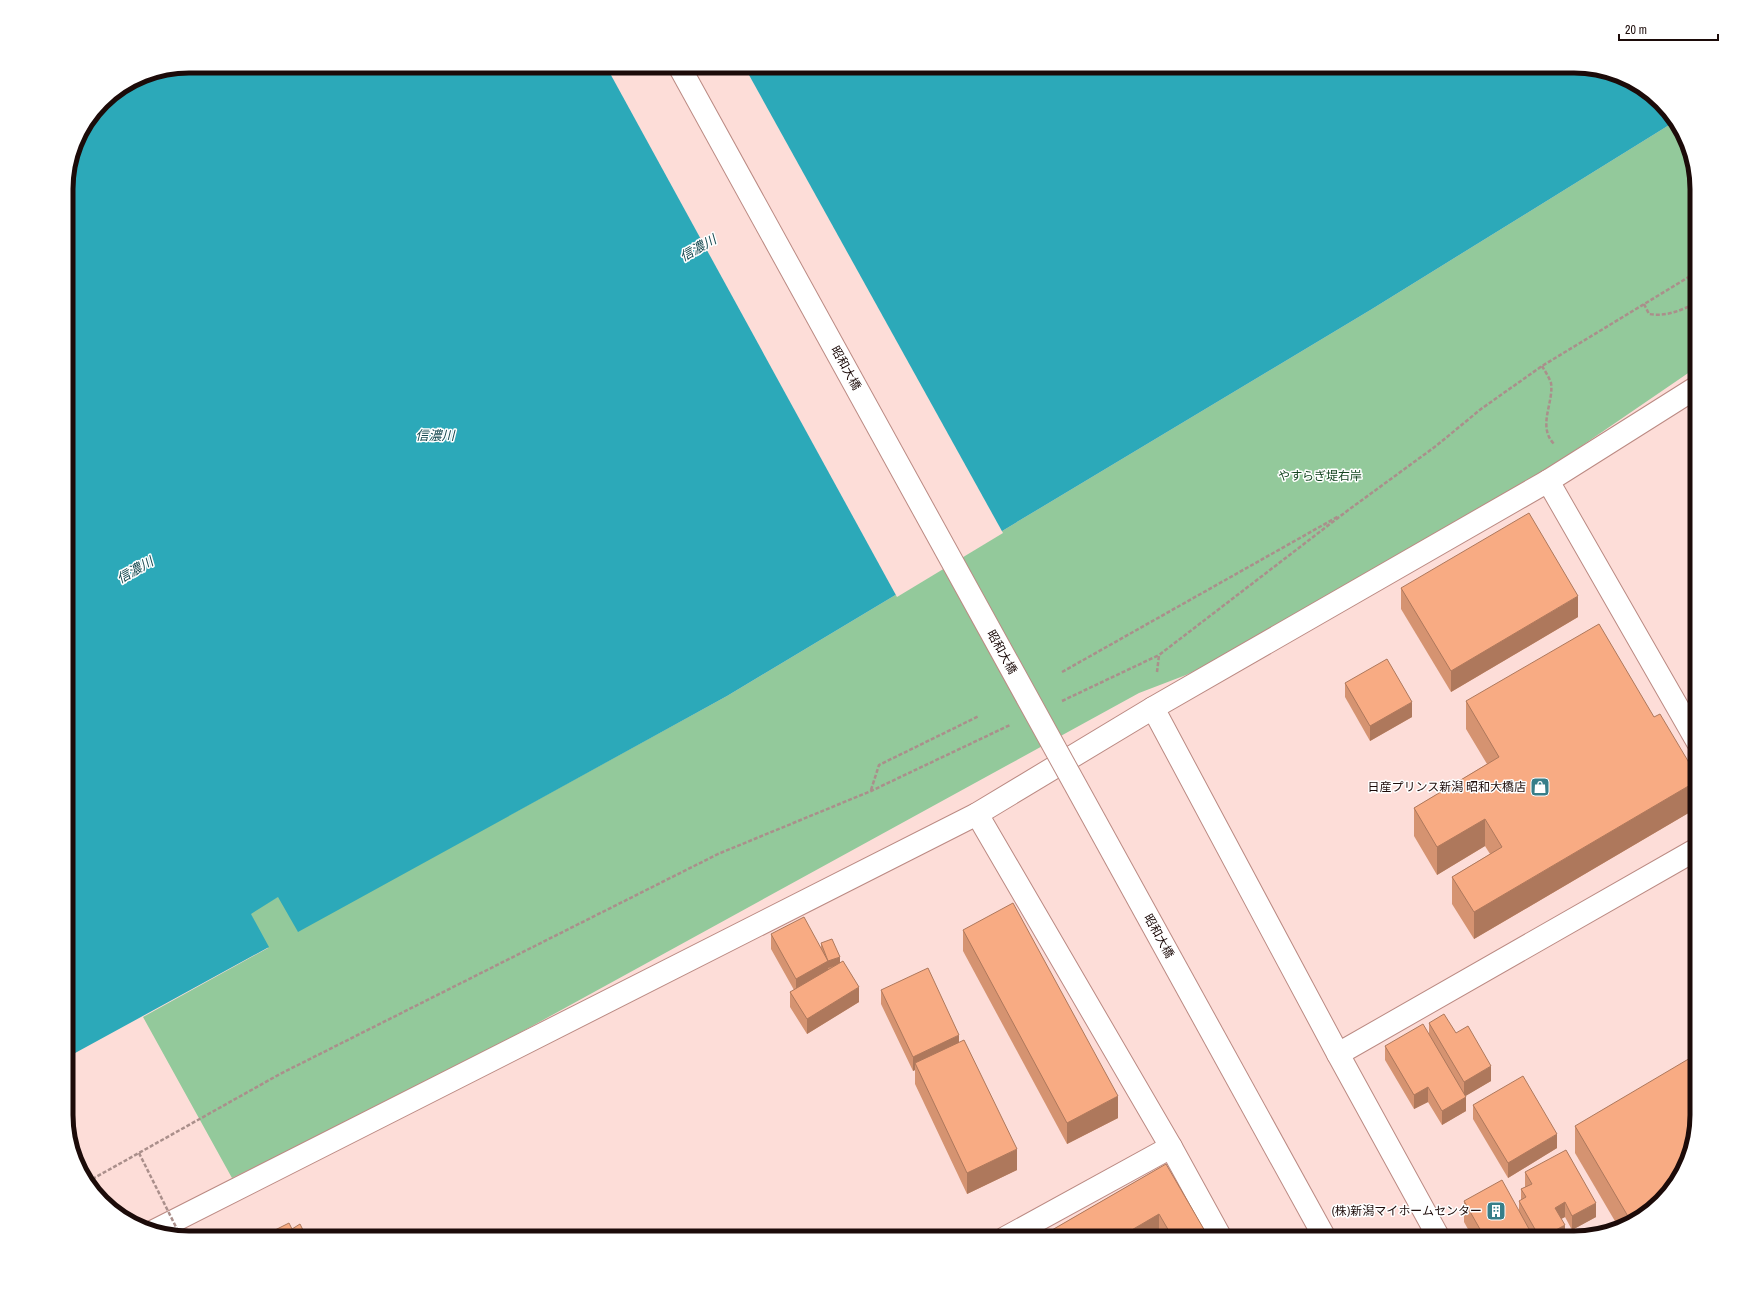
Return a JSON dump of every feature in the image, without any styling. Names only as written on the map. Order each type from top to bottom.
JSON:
[{"type":"street","name":"昭和大橋","points":[[683,73],[1321,1231]]},
{"type":"street","points":[[161,1228],[977,814],[1153,708],[1548,481],[1690,392]]},
{"type":"street","points":[[1548,481],[1690,729]]},
{"type":"street","points":[[1153,708],[1434,1231]]},
{"type":"street","points":[[977,814],[1171,1147],[1217,1231]]},
{"type":"street","points":[[1338,1054],[1690,853]]},
{"type":"street","points":[[1018,1231],[1171,1147]]},
{"type":"path","points":[[1058,703],[1159,655],[1436,446],[1481,409],[1542,366],[1690,276]]},
{"type":"path","points":[[1644,304],[1650,314],[1660,316],[1677,312],[1690,306]]},
{"type":"path","points":[[1542,366],[1550,381],[1551,387],[1546,420],[1546,431],[1550,441],[1557,448]]},
{"type":"path","points":[[1062,672],[1347,512]]},
{"type":"path","points":[[1153,708],[1159,655]]},
{"type":"path","points":[[871,791],[879,765],[979,716]]},
{"type":"path","points":[[93,1179],[280,1074],[648,888],[718,854],[871,791],[1015,723]]},
{"type":"path","points":[[139,1153],[178,1231]]},
{"type":"green space","name":"やすらぎ堤右岸","points":[[1670,124],[1681,144],[1689,174],[1690,372],[1564,458],[1376,578],[1272,634],[1186,675],[1139,693],[441,1076],[232,1178],[143,1017],[268,948],[250,913],[279,896],[298,931],[727,696],[1372,309]]},
{"type":"water","name":"信濃川","points":[[181,73],[1574,73],[1604,77],[1619,82],[1645,97],[1661,112],[1670,124],[1372,309],[727,696],[298,932],[278,897],[251,914],[269,947],[73,1054],[73,181],[75,166],[82,144],[93,124],[107,107],[124,93],[144,82],[166,75]]},
{"type":"pier","points":[[610,73],[748,73],[1003,533],[897,597]]},
{"type":"building","points":[[1529,513],[1578,596],[1451,671],[1401,588]]},
{"type":"building","points":[[1599,624],[1654,717],[1660,714],[1690,764],[1690,785],[1474,912],[1452,877],[1502,847],[1485,819],[1437,847],[1414,808],[1499,757],[1466,701]]},
{"type":"building","points":[[1387,659],[1412,702],[1370,726],[1345,683]]},
{"type":"building","points":[[1013,903],[1118,1096],[1067,1123],[963,930]]},
{"type":"building","points":[[804,917],[828,961],[796,979],[771,934]]},
{"type":"building","points":[[832,939],[840,957],[828,961],[821,943]]},
{"type":"building","points":[[843,961],[859,987],[807,1019],[790,992]]},
{"type":"building","points":[[928,968],[959,1035],[913,1057],[881,990]]},
{"type":"building","points":[[1444,1014],[1456,1033],[1468,1026],[1491,1066],[1464,1082],[1429,1023]]},
{"type":"building","points":[[1423,1024],[1466,1097],[1442,1111],[1428,1087],[1414,1095],[1385,1046]]},
{"type":"building","points":[[964,1040],[1017,1149],[967,1173],[915,1063]]},
{"type":"building","points":[[1690,1058],[1690,1123],[1684,1152],[1666,1186],[1651,1202],[1639,1211],[1628,1217],[1575,1126]]},
{"type":"building","points":[[1523,1076],[1557,1134],[1508,1163],[1473,1105]]},
{"type":"building","points":[[1566,1150],[1596,1203],[1572,1216],[1565,1202],[1555,1208],[1565,1225],[1554,1231],[1536,1231],[1519,1201],[1526,1197],[1521,1189],[1532,1184],[1525,1172]]},
{"type":"building","points":[[1166,1164],[1205,1231],[1169,1231],[1159,1214],[1130,1231],[1052,1230]]},
{"type":"building","points":[[1502,1180],[1530,1231],[1481,1231],[1464,1201]]},
{"type":"building","points":[[289,1223],[292,1229],[300,1224],[304,1231],[273,1231]]},
{"type":"place","name":"日産プリンス新潟 昭和大橋店","points":[[1540,787]]},
{"type":"place","name":"(株)新潟マイホームセンター","points":[[1496,1211]]}]
